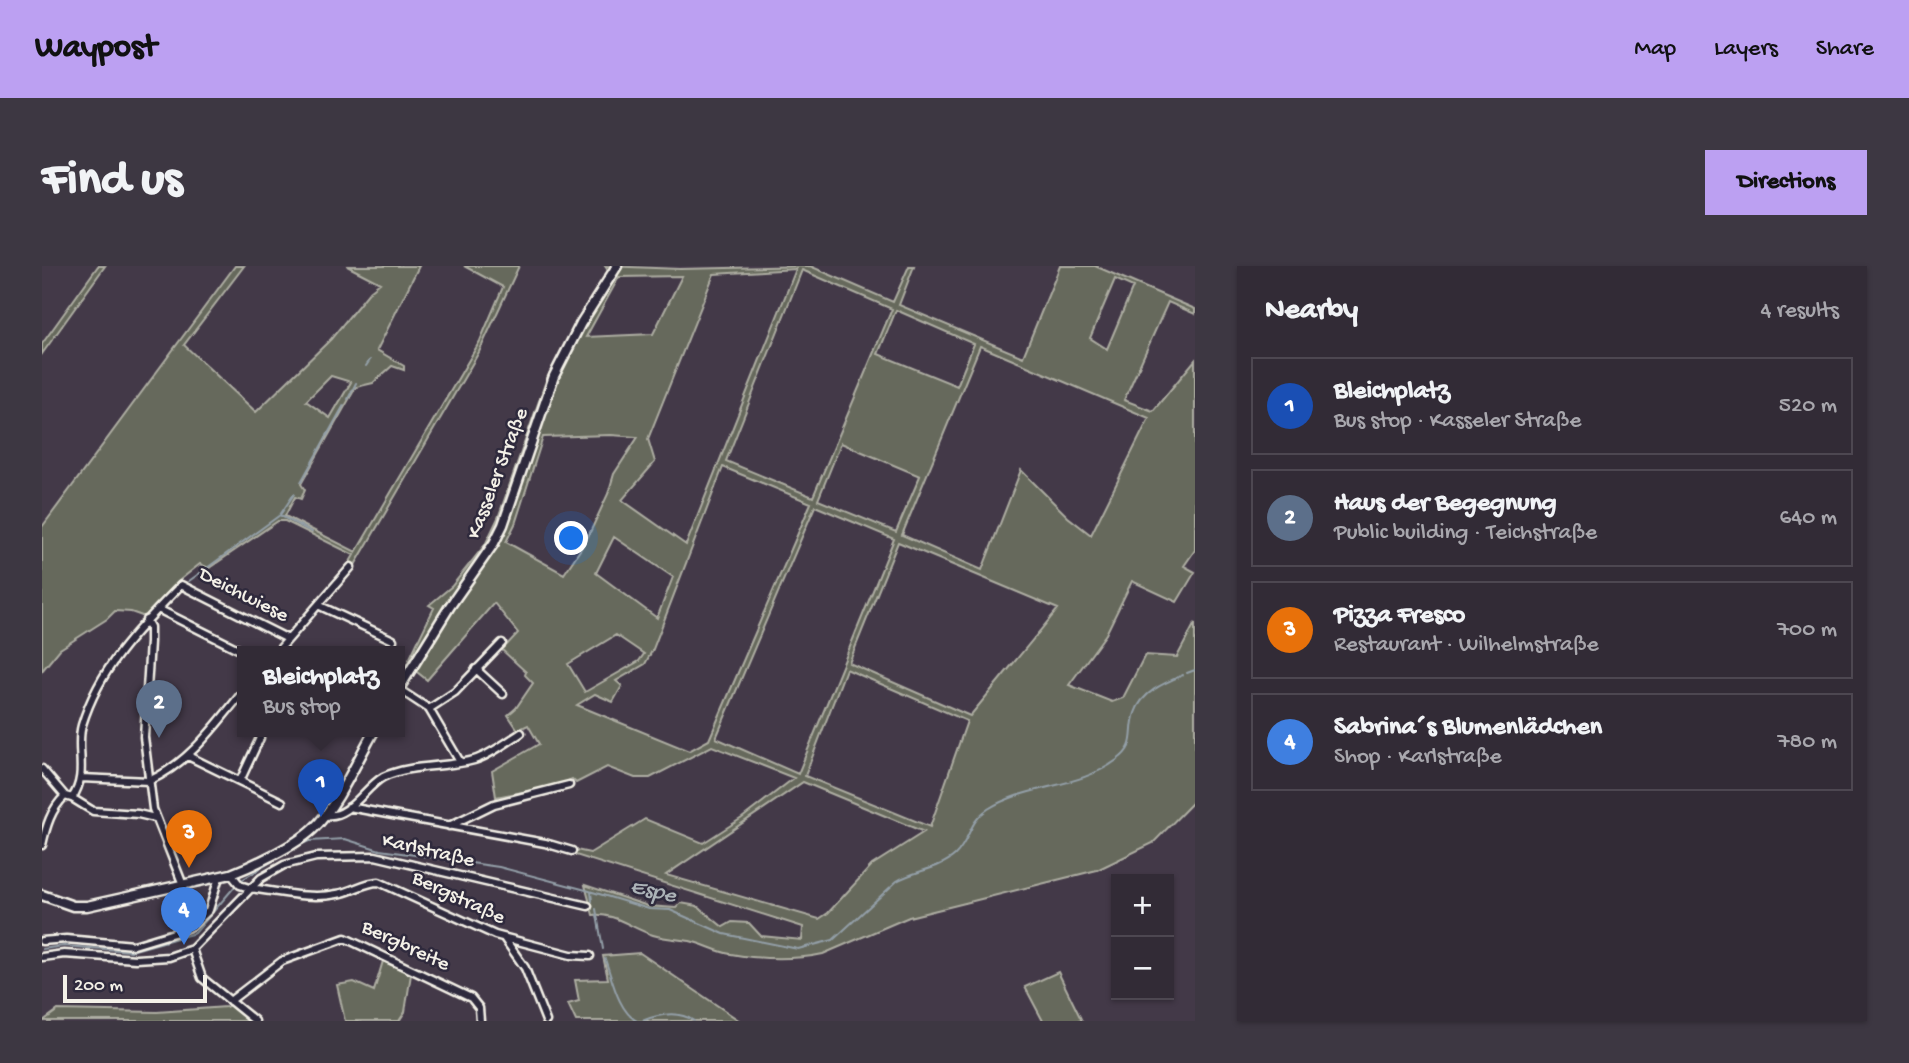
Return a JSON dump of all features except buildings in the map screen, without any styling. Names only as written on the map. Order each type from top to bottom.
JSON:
[{"type":"street","name":"Kasseler Straße","points":[[405,681],[450,606],[494,543],[503,525],[554,376],[581,323],[617,266]]},
{"type":"street","points":[[282,646],[351,567]]},
{"type":"street","name":"Deichwiese","points":[[158,609],[181,584],[288,639]]},
{"type":"street","points":[[318,605],[393,640]]},
{"type":"street","points":[[42,845],[47,825],[81,778],[81,727],[104,673],[146,620],[158,609],[237,648]]},
{"type":"street","points":[[146,620],[150,626],[150,642],[144,737],[149,781],[155,818],[183,885]]},
{"type":"street","points":[[429,709],[455,692],[502,643]]},
{"type":"street","points":[[476,669],[503,694]]},
{"type":"street","points":[[405,692],[429,709],[460,762]]},
{"type":"street","points":[[81,778],[149,781],[188,756],[237,699]]},
{"type":"street","points":[[326,815],[334,815],[349,807],[380,779],[397,772],[476,760],[521,733]]},
{"type":"street","points":[[42,895],[73,906],[87,906],[219,877],[236,880],[248,867],[312,831],[326,815],[371,737]]},
{"type":"street","points":[[240,781],[260,738]]},
{"type":"street","points":[[188,756],[282,802]]},
{"type":"street","points":[[42,769],[69,797],[93,811],[155,818]]},
{"type":"street","points":[[449,826],[495,804],[569,785]]},
{"type":"street","points":[[349,807],[545,843],[572,851]]},
{"type":"street","name":"Karlstraße","points":[[192,949],[249,888],[272,870],[301,859],[375,856],[588,906]]},
{"type":"street","points":[[42,941],[66,939],[134,945],[177,932],[192,926],[209,910],[219,877]]},
{"type":"street","name":"Bergstraße","points":[[236,880],[249,888],[316,896],[339,894],[369,882],[380,882],[504,938],[525,968],[546,1021]]},
{"type":"street","name":"Bergbreite","points":[[230,1001],[282,961],[345,938],[471,999],[479,1009],[480,1021]]},
{"type":"street","points":[[504,938],[571,955],[590,956]]},
{"type":"street","points":[[42,957],[64,954],[146,959],[169,957],[192,949],[202,978],[255,1021]]},
{"type":"green space","points":[[98,266],[105,266],[42,354],[42,344]]},
{"type":"green space","points":[[235,266],[244,266],[184,345],[256,412],[331,339],[370,291],[380,283],[347,266],[419,266],[377,350],[404,366],[404,370],[392,366],[373,383],[356,387],[301,484],[305,490],[301,499],[295,497],[285,516],[356,552],[480,341],[503,287],[464,266],[519,266],[479,352],[355,565],[350,562],[354,555],[285,521],[278,521],[209,568],[200,564],[180,580],[145,617],[131,612],[115,611],[60,649],[42,671],[42,527]],"holes":[[[331,376],[351,382],[330,418],[306,401]]]},
{"type":"green space","points":[[605,266],[680,269],[810,266],[893,302],[909,266],[914,266],[899,305],[1023,357],[1060,266],[1095,266],[1195,309],[1195,314],[1168,302],[1124,400],[1153,411],[1195,360],[1195,550],[1184,566],[1195,572],[1177,602],[1132,581],[1106,634],[1069,685],[1112,702],[1123,698],[1145,655],[1177,657],[1195,623],[1195,800],[1153,843],[1097,870],[909,917],[823,954],[777,958],[731,954],[690,941],[653,935],[608,916],[593,915],[585,885],[648,906],[676,908],[681,903],[697,906],[723,927],[732,922],[749,923],[761,936],[802,940],[803,927],[569,853],[571,849],[590,853],[645,819],[703,843],[742,818],[794,778],[712,746],[650,778],[635,778],[607,767],[576,783],[572,779],[560,785],[496,797],[492,771],[539,744],[528,725],[518,730],[508,715],[533,683],[525,675],[526,672],[502,650],[518,633],[494,603],[427,680],[407,664],[434,608],[429,605],[452,586],[485,545],[498,518],[547,378],[609,272]],"holes":[[[796,269],[686,545],[622,500],[655,462],[648,439],[714,274]],[[802,270],[892,309],[813,497],[726,461]],[[682,276],[653,334],[586,337],[619,277]],[[1115,279],[1133,287],[1107,349],[1090,338]],[[896,310],[974,344],[957,386],[878,354]],[[980,346],[1149,418],[1091,535],[1068,517],[1021,470],[982,570],[902,535]],[[543,437],[638,437],[614,474],[608,494],[586,541],[564,574],[506,542],[515,524]],[[841,443],[920,476],[896,532],[818,500]],[[723,467],[811,503],[709,740],[689,751],[577,705],[595,694],[613,702],[622,686],[616,681],[645,664],[653,649]],[[815,506],[894,539],[798,774],[716,738]],[[614,537],[673,577],[657,618],[596,573]],[[898,542],[1058,609],[970,716],[849,663]],[[616,635],[644,654],[639,661],[585,692],[568,664]],[[846,669],[967,721],[930,827],[805,776]],[[803,782],[924,832],[872,865],[828,913],[819,919],[666,875]]]},
{"type":"green space","points":[[640,953],[740,1021],[576,1021],[568,1004],[579,1001],[575,980],[608,979],[603,956]]},
{"type":"green space","points":[[383,961],[411,974],[405,1012],[399,1021],[345,1021],[337,985],[354,982],[374,991]]},
{"type":"green space","points":[[1058,972],[1082,1021],[1043,1021],[1025,987]]},
{"type":"green space","points":[[231,1004],[251,1021],[43,1021],[58,1010],[157,1012],[226,1007]]},
{"type":"waterway","points":[[366,366],[370,360]]},
{"type":"waterway","points":[[348,399],[356,383]]},
{"type":"waterway","points":[[301,482],[344,405]]},
{"type":"waterway","points":[[189,581],[280,515],[294,494]]},
{"type":"waterway","points":[[281,516],[312,532]]},
{"type":"waterway","name":"Espe","points":[[1187,673],[1195,670]]},
{"type":"waterway","name":"Espe","points":[[293,848],[309,841],[345,839],[380,850],[499,867],[649,909],[670,910],[724,934],[798,949],[833,940],[897,881],[949,860],[960,850],[981,814],[988,809],[1020,795],[1086,776],[1117,760],[1128,749],[1135,713],[1143,699],[1161,685],[1183,675]]},
{"type":"waterway","name":"Espe","points":[[240,881],[289,851]]},
{"type":"waterway","name":"Espe","points":[[42,949],[64,946],[131,951],[195,933],[236,885]]},
{"type":"waterway","name":"Espe","points":[[591,892],[592,901]]},
{"type":"waterway","points":[[596,909],[603,949]]},
{"type":"waterway","points":[[605,959],[620,1002],[637,1021]]},
{"type":"waterway","points":[[642,1021],[668,1014],[682,1015],[694,1021]]},
{"type":"place","name":"Haus der Begegnung","points":[[159,738]]},
{"type":"place","name":"Bleichplatz","points":[[321,817]]},
{"type":"place","name":"Pizza Fresco","points":[[189,868]]},
{"type":"place","name":"Sabrina´s Blumenlädchen","points":[[184,945]]}]
